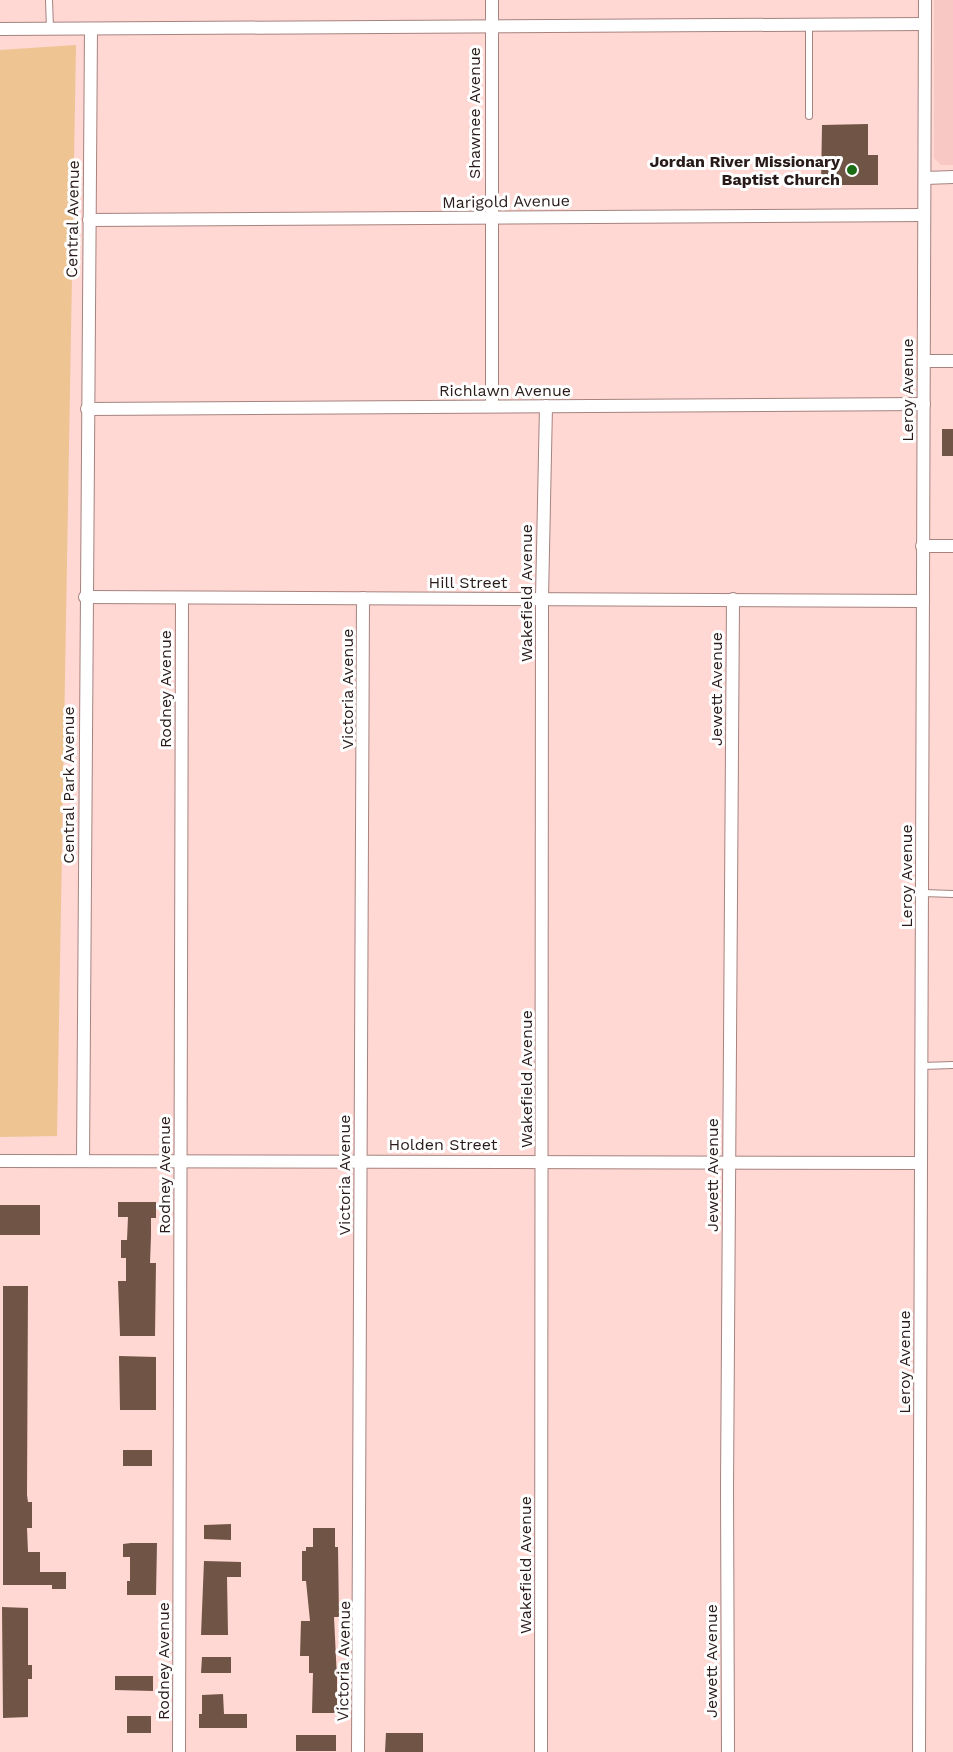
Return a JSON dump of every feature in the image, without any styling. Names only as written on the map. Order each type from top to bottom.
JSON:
[{"type":"street","name":"Shawnee Avenue","points":[[492,0],[490,218],[492,406]]},
{"type":"street","name":"Leroy Avenue","points":[[919,1752],[925,0]]},
{"type":"street","points":[[0,29],[925,24]]},
{"type":"street","name":"Central Avenue","points":[[87,409],[91,29]]},
{"type":"street","points":[[924,178],[953,177]]},
{"type":"street","name":"Marigold Avenue","points":[[89,220],[490,218],[687,214],[924,215]]},
{"type":"street","points":[[924,361],[953,361]]},
{"type":"street","name":"Richlawn Avenue","points":[[87,409],[924,404]]},
{"type":"street","name":"Wakefield Avenue","points":[[541,1752],[542,598],[546,406]]},
{"type":"street","name":"Central Park Avenue","points":[[82,1161],[87,409]]},
{"type":"street","points":[[922,546],[953,546]]},
{"type":"street","name":"Hill Street","points":[[85,597],[922,601]]},
{"type":"street","name":"Rodney Avenue","points":[[179,1752],[182,598]]},
{"type":"street","name":"Victoria Avenue","points":[[358,1752],[363,598]]},
{"type":"street","name":"Jewett Avenue","points":[[728,1752],[733,599]]},
{"type":"street","name":"Holden Street","points":[[0,1161],[729,1160],[921,1163]]},
{"type":"lane","points":[[49,0],[50,29]]},
{"type":"lane","points":[[809,26],[809,116]]},
{"type":"lane","points":[[923,893],[953,894]]},
{"type":"lane","points":[[922,1066],[953,1065]]},
{"type":"shaded area","points":[[934,0],[953,0],[953,165],[941,165],[934,158]]},
{"type":"shaded area","points":[[76,45],[57,1136],[0,1137],[0,50]]},
{"type":"building","points":[[868,124],[868,155],[878,155],[878,185],[821,185],[822,125]]},
{"type":"building","points":[[942,429],[953,429],[953,456],[942,456]]},
{"type":"building","points":[[118,1202],[156,1202],[156,1218],[151,1218],[150,1263],[156,1263],[155,1336],[120,1336],[118,1281],[126,1281],[126,1258],[121,1258],[121,1240],[127,1240],[128,1217],[118,1217]]},
{"type":"building","points":[[0,1205],[40,1205],[40,1235],[0,1235]]},
{"type":"building","points":[[3,1286],[28,1286],[27,1495],[28,1502],[32,1502],[32,1528],[27,1528],[28,1552],[40,1552],[40,1572],[66,1572],[66,1589],[52,1589],[52,1585],[3,1585]]},
{"type":"building","points":[[119,1356],[156,1357],[156,1410],[120,1410]]},
{"type":"building","points":[[123,1450],[152,1450],[152,1466],[123,1466]]},
{"type":"building","points":[[231,1524],[231,1540],[204,1539],[204,1525]]},
{"type":"building","points":[[313,1528],[335,1528],[335,1547],[338,1547],[339,1617],[334,1617],[337,1712],[334,1713],[312,1713],[313,1673],[309,1673],[309,1656],[300,1656],[301,1621],[310,1621],[306,1581],[302,1581],[302,1551],[306,1551],[306,1547],[313,1547]]},
{"type":"building","points":[[157,1543],[156,1595],[127,1595],[127,1581],[130,1581],[130,1557],[123,1557],[123,1544]]},
{"type":"building","points":[[204,1561],[241,1562],[241,1577],[227,1577],[228,1635],[201,1635]]},
{"type":"building","points":[[2,1607],[28,1608],[28,1665],[32,1665],[32,1679],[28,1679],[28,1717],[3,1718]]},
{"type":"building","points":[[202,1657],[231,1657],[231,1673],[201,1673]]},
{"type":"building","points":[[115,1676],[153,1676],[153,1691],[115,1690]]},
{"type":"building","points":[[223,1694],[224,1714],[247,1714],[247,1728],[199,1728],[202,1695]]},
{"type":"building","points":[[127,1716],[151,1716],[151,1733],[127,1733]]},
{"type":"building","points":[[386,1733],[423,1733],[423,1752],[385,1752]]},
{"type":"building","points":[[296,1735],[336,1735],[336,1751],[296,1751]]},
{"type":"place","name":"Jordan River Missionary Baptist Church","points":[[852,170]]}]
